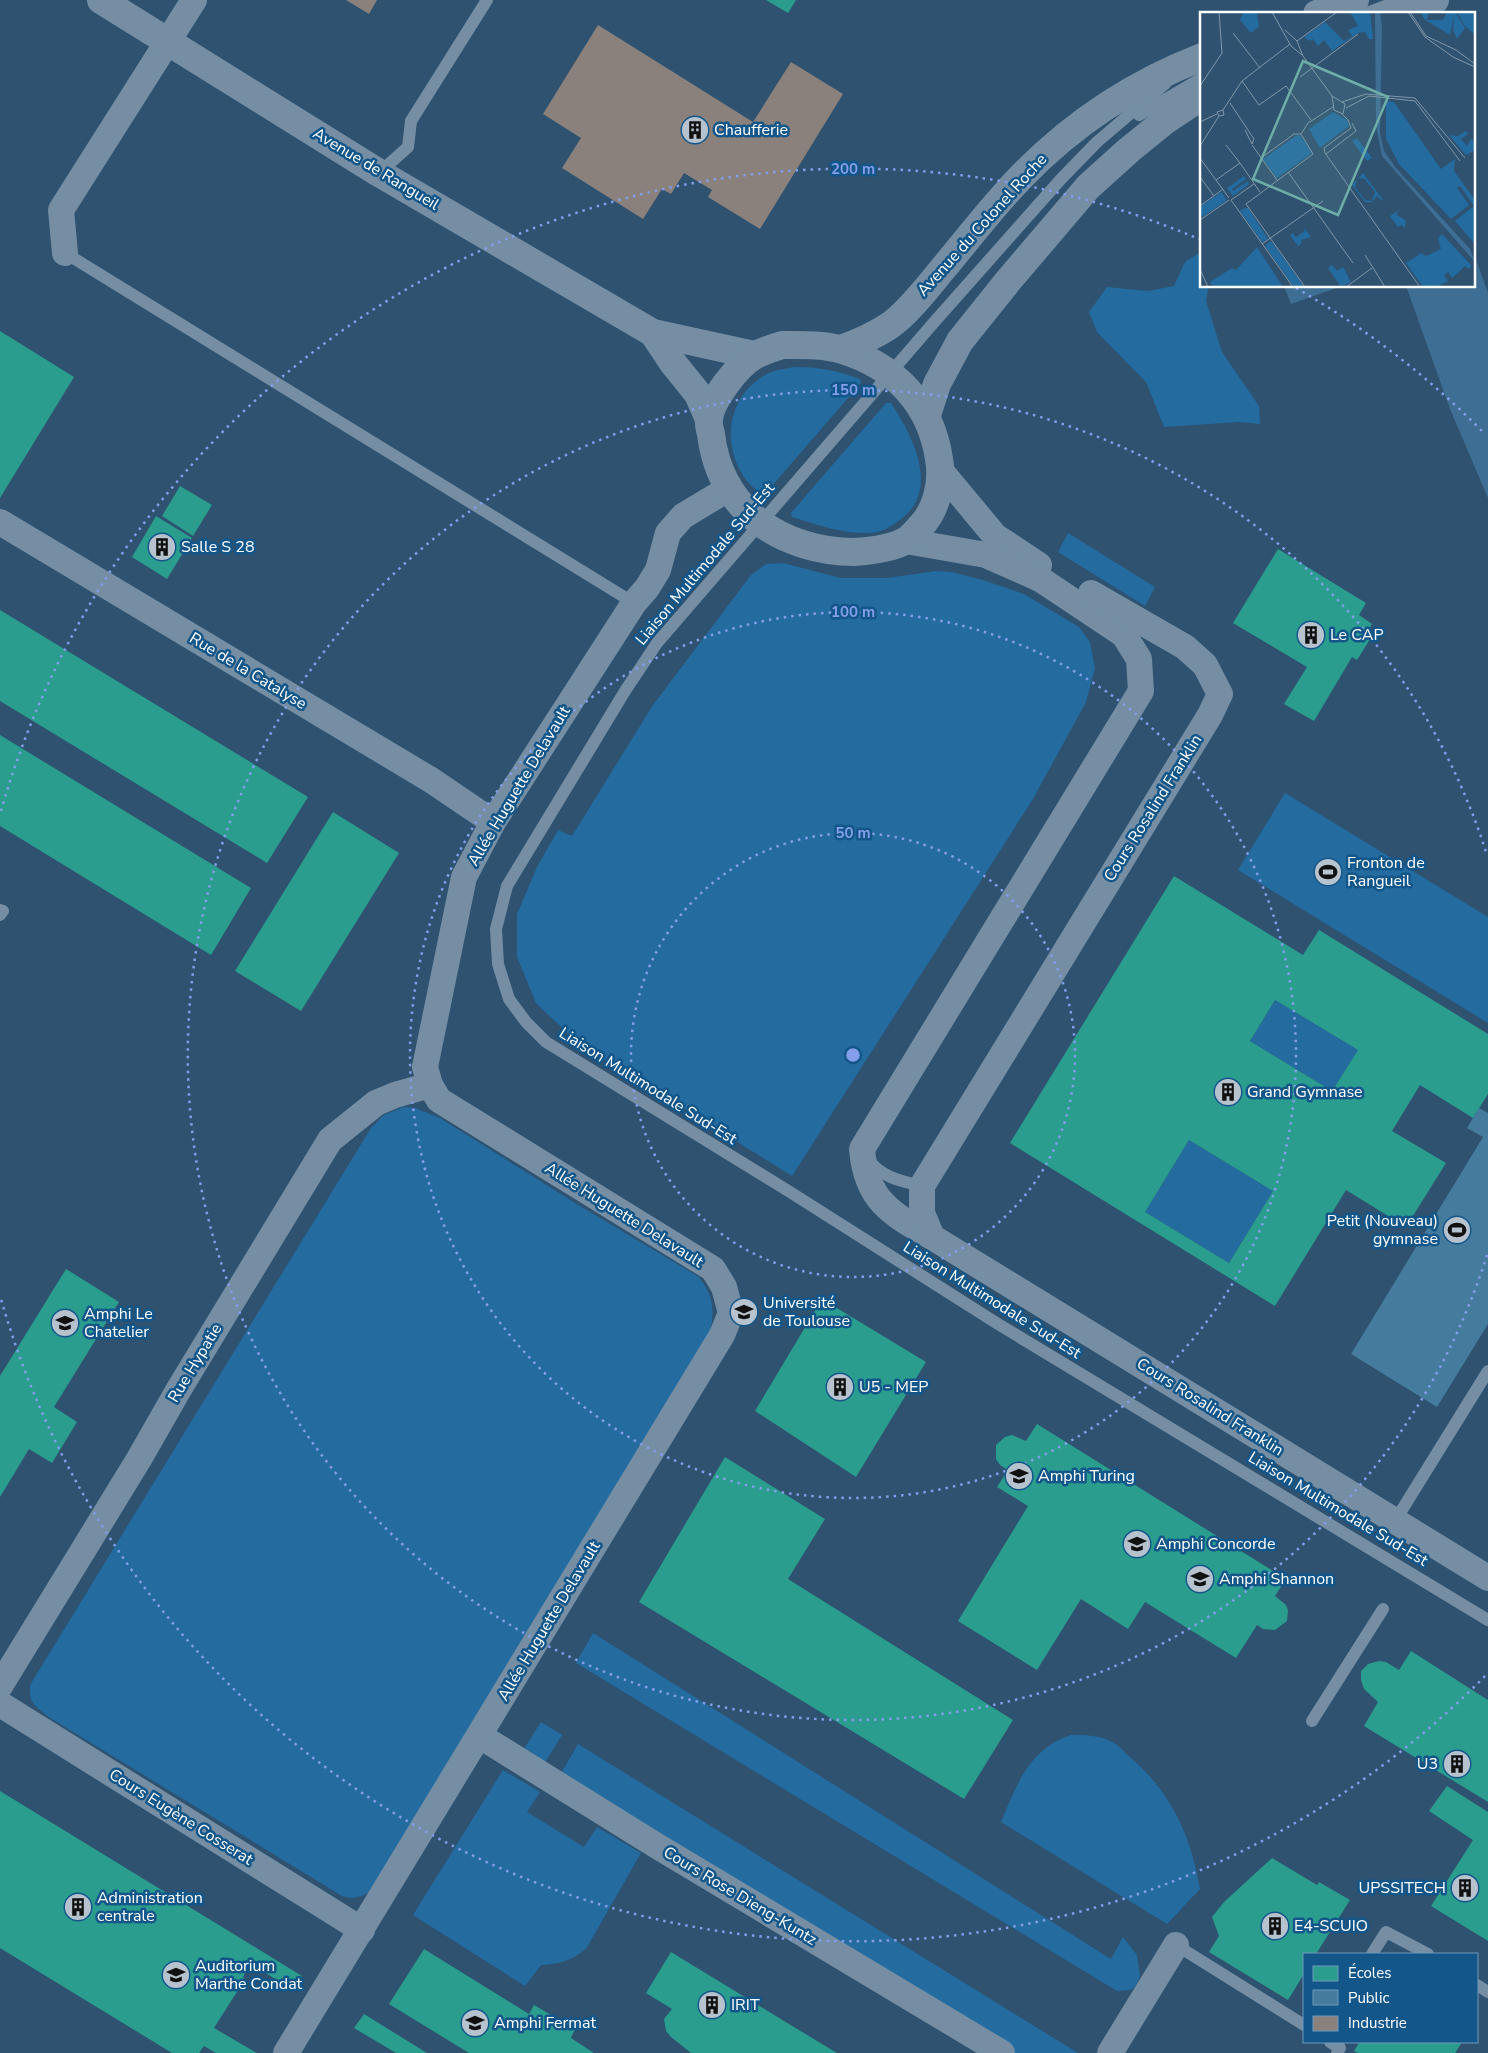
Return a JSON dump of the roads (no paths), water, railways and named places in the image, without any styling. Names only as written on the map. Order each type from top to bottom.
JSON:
[{"type":"street","name":"Avenue de Rangueil","points":[[101,0],[379,173],[653,333],[754,355]]},
{"type":"street","points":[[65,253],[62,210],[194,0]]},
{"type":"street","points":[[1322,12],[1355,0]]},
{"type":"street","points":[[1405,12],[1435,0]]},
{"type":"street","name":"Avenue du Colonel Roche","points":[[841,349],[864,340],[891,325],[929,285],[1019,179],[1055,144],[1127,92],[1199,65]]},
{"type":"street","points":[[927,415],[937,384],[960,341],[1088,187],[1166,120],[1200,97]]},
{"type":"street","name":"Avenue de Rangueil","points":[[653,333],[673,363],[698,394],[709,419]]},
{"type":"street","points":[[862,1149],[1141,691],[1139,659],[1124,635],[1040,579],[986,555],[906,541],[874,551],[840,552],[810,547],[787,538],[760,523],[728,488],[717,465],[712,443],[709,419],[718,396],[733,374],[754,355],[782,345],[813,345],[841,349],[891,373],[905,386],[927,415],[936,438],[941,471],[938,495],[926,520],[906,541]]},
{"type":"street","name":"Cours Rosalind Franklin","points":[[922,1186],[1210,715],[1220,694],[1205,665],[1185,647],[1031,560],[995,536],[941,471]]},
{"type":"street","name":"Allée Huguette Delavault","points":[[286,2053],[722,1336],[731,1313],[724,1288],[713,1269],[439,1100],[430,1085],[425,1067],[464,876],[493,822],[634,603],[647,588],[658,570],[668,533],[683,516],[728,488]]},
{"type":"street","name":"Rue de la Catalyse","points":[[0,522],[431,780],[493,822]]},
{"type":"street","name":"Rue Hypatie","points":[[0,1686],[139,1459],[179,1388],[330,1140],[376,1102],[430,1085]]},
{"type":"street","name":"Cours Rosalind Franklin","points":[[862,1149],[864,1170],[878,1199],[899,1218],[1488,1578]]},
{"type":"street","points":[[922,1186],[922,1213],[932,1237]]},
{"type":"street","name":"Cours Eugène Cosserat","points":[[0,1704],[362,1930]]},
{"type":"street","name":"Cours Rose Dieng-Kuntz","points":[[480,1736],[657,1846],[1002,2053]]},
{"type":"street","points":[[1110,2053],[1176,1945]]},
{"type":"lane","points":[[379,173],[408,147],[411,121],[487,0]]},
{"type":"lane","points":[[1369,12],[1401,0]]},
{"type":"lane","name":"Liaison Multimodale Sud-Est","points":[[1199,65],[1096,142],[891,373],[657,643],[625,691],[507,886],[496,929],[498,964],[509,998],[526,1022],[546,1042],[790,1192],[998,1324],[1488,1620]]},
{"type":"lane","name":"Liaison Multimodale Sud-Est","points":[[1096,142],[1150,108],[1199,65]]},
{"type":"lane","points":[[65,253],[634,603]]},
{"type":"lane","points":[[0,910],[3,911],[0,916]]},
{"type":"lane","points":[[862,1149],[875,1168],[884,1175],[922,1186]]},
{"type":"lane","points":[[1395,1521],[1488,1371]]},
{"type":"lane","points":[[1312,1721],[1383,1609]]},
{"type":"lane","points":[[1373,1953],[1386,1932],[1426,1953]]},
{"type":"lane","points":[[1176,1945],[1303,2024]]},
{"type":"lane","points":[[1332,2043],[1340,2048],[1336,2053]]},
{"type":"place","name":"Chaufferie","points":[[695,130]]},
{"type":"place","name":"Salle S 28","points":[[162,547]]},
{"type":"place","name":"Le CAP","points":[[1311,635]]},
{"type":"place","name":"Fronton de Rangueil","points":[[1328,872]]},
{"type":"place","name":"Grand Gymnase","points":[[1228,1092]]},
{"type":"place","name":"Petit (Nouveau) gymnase","points":[[1457,1230]]},
{"type":"place","name":"Université de Toulouse","points":[[744,1312]]},
{"type":"place","name":"Amphi Le Chatelier","points":[[65,1323]]},
{"type":"place","name":"U5 - MEP","points":[[840,1387]]},
{"type":"place","name":"Amphi Turing","points":[[1019,1476]]},
{"type":"place","name":"Amphi Concorde","points":[[1137,1544]]},
{"type":"place","name":"Amphi Shannon","points":[[1200,1579]]},
{"type":"place","name":"U3","points":[[1457,1764]]},
{"type":"place","name":"UPSSITECH","points":[[1465,1888]]},
{"type":"place","name":"Administration centrale","points":[[78,1907]]},
{"type":"place","name":"E4-SCUIO","points":[[1275,1926]]},
{"type":"place","name":"Auditorium Marthe Condat","points":[[176,1975]]},
{"type":"place","name":"IRIT","points":[[712,2005]]},
{"type":"place","name":"Amphi Fermat","points":[[475,2023]]}]
